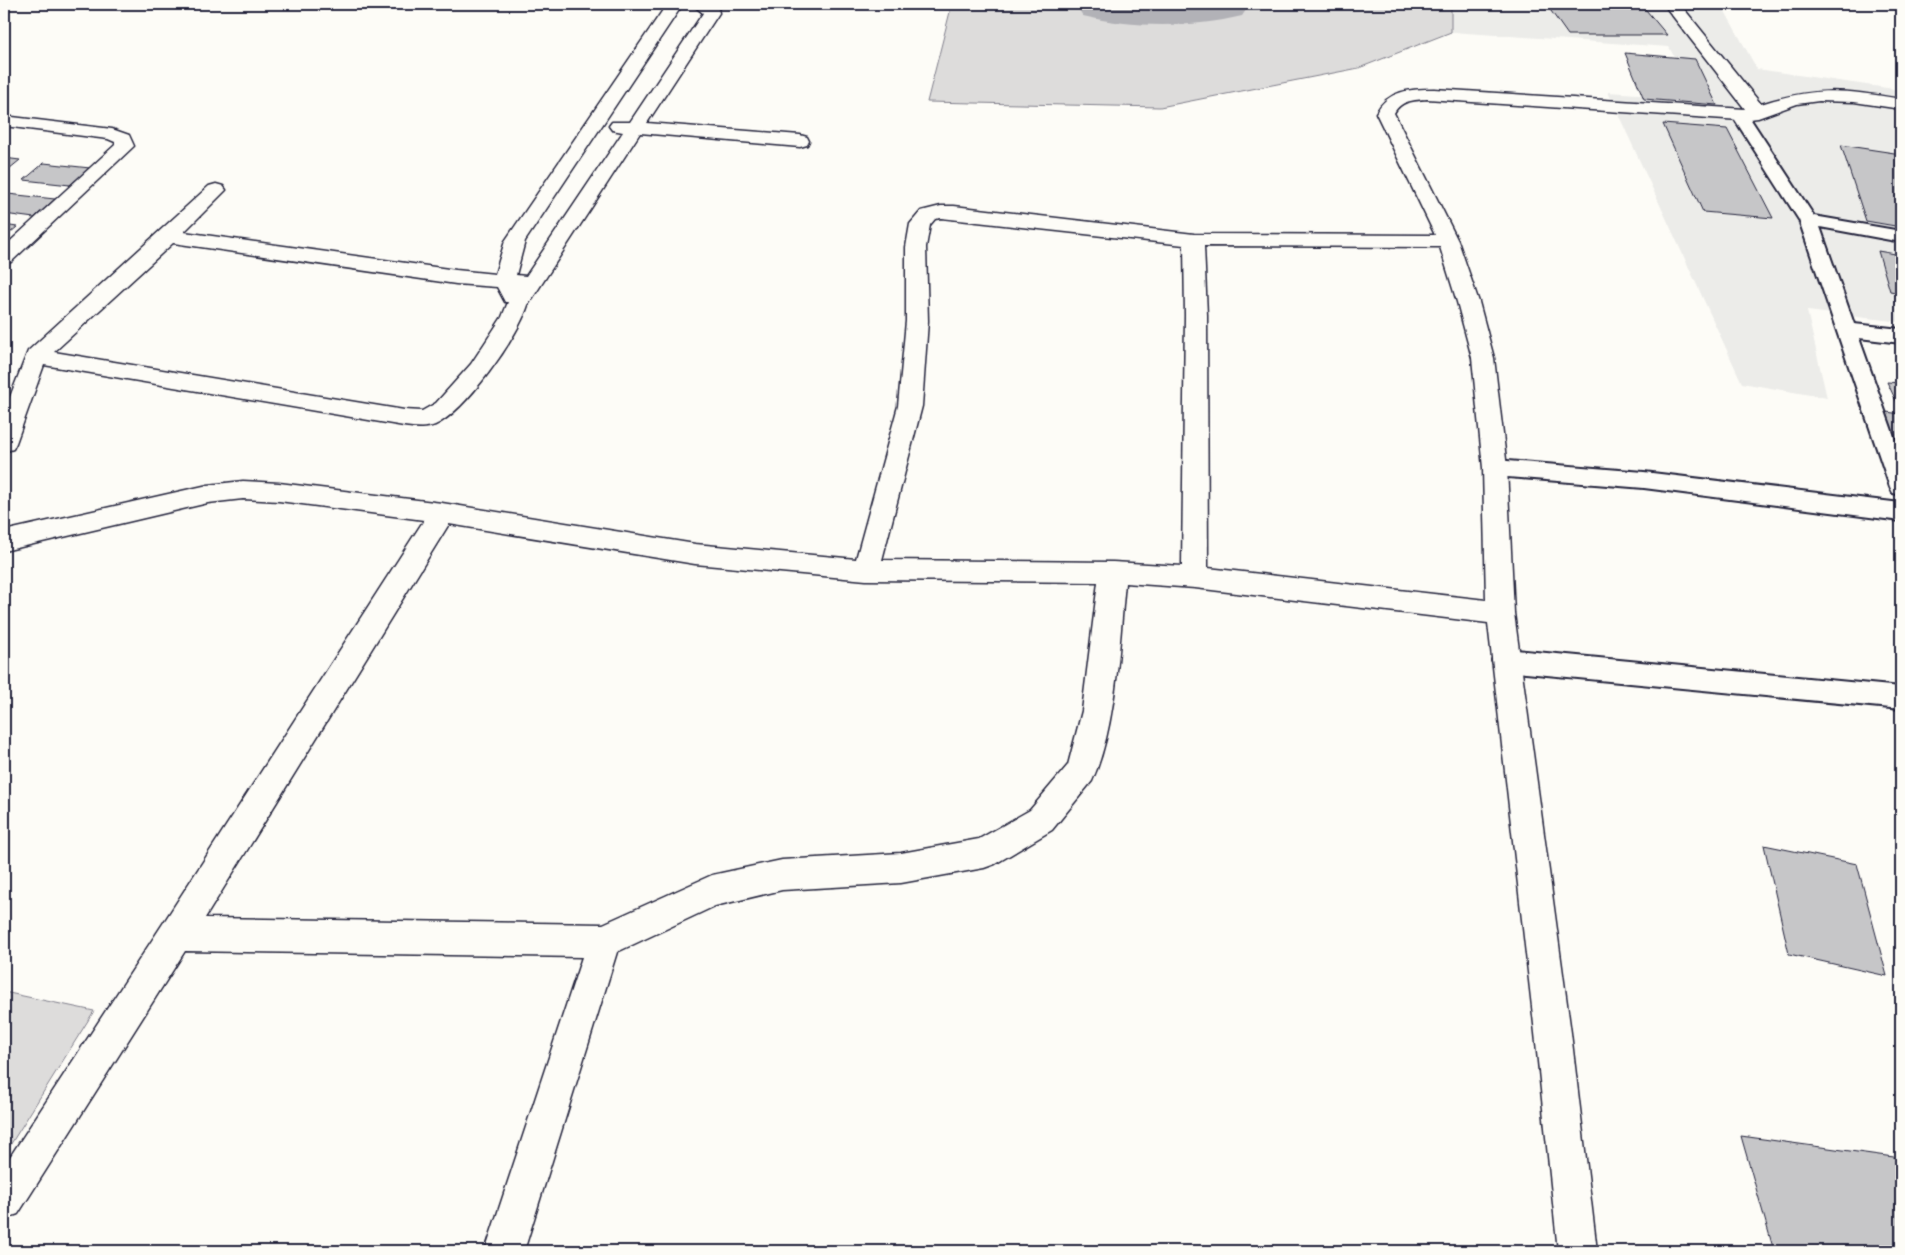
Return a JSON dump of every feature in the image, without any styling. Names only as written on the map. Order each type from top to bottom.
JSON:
[{"type":"street","points":[[517,305],[504,280],[515,241],[675,4]]},
{"type":"street","points":[[1674,7],[1749,114]]},
{"type":"street","points":[[36,356],[404,418],[426,419],[444,409],[479,369],[513,318],[517,305],[632,128],[705,8]]},
{"type":"street","points":[[1578,1251],[1553,1033],[1500,613],[1495,468],[1483,358],[1468,302],[1448,241],[1385,112],[1388,105],[1400,98],[1414,94],[1749,114],[1807,97],[1827,96],[1901,104]]},
{"type":"street","points":[[4,121],[112,134],[123,139],[125,146],[4,258]]},
{"type":"street","points":[[594,123],[632,128],[800,141]]},
{"type":"street","points":[[4,443],[36,356],[216,190]]},
{"type":"street","points":[[866,570],[910,406],[917,321],[916,246],[920,224],[928,215],[954,212],[1194,240],[1448,241]]},
{"type":"street","points":[[168,236],[446,275],[532,283]]},
{"type":"street","points":[[1194,240],[1196,315],[1195,576]]},
{"type":"street","points":[[4,541],[208,494],[244,490],[279,492],[442,513],[694,554],[866,570],[1113,572],[1195,576],[1500,613]]},
{"type":"street","points":[[4,1200],[176,934],[442,513]]},
{"type":"street","points":[[176,934],[604,941],[712,891],[782,875],[901,868],[984,853],[1041,820],[1082,771],[1097,711],[1113,572]]},
{"type":"street","points":[[505,1251],[604,941]]},
{"type":"lane","points":[[1749,114],[1808,220],[1901,486]]},
{"type":"lane","points":[[1808,220],[1901,236]]},
{"type":"lane","points":[[1846,330],[1901,336]]},
{"type":"lane","points":[[1495,468],[1644,480],[1901,512]]},
{"type":"lane","points":[[1505,660],[1901,698]]},
{"type":"shaded area","points":[[952,4],[1451,4],[1451,32],[1359,68],[1160,107],[927,102]]},
{"type":"shaded area","points":[[1451,4],[1721,4],[1757,69],[1901,90],[1901,322],[1807,311],[1827,398],[1742,383],[1608,92],[1696,98],[1669,47],[1451,32]]},
{"type":"shaded area","points":[[4,992],[94,1011],[4,1155]]},
{"type":"building","points":[[1546,4],[1641,4],[1667,35],[1568,35]]},
{"type":"building","points":[[1625,53],[1695,59],[1717,105],[1644,99]]},
{"type":"building","points":[[1663,124],[1727,129],[1773,218],[1703,212]]},
{"type":"building","points":[[1841,145],[1901,154],[1901,227],[1866,221]]},
{"type":"building","points":[[4,158],[20,160],[4,173]]},
{"type":"building","points":[[44,163],[90,168],[70,185],[24,180]]},
{"type":"building","points":[[8,194],[55,199],[34,218],[4,214],[4,198]]},
{"type":"building","points":[[4,225],[17,227],[4,238]]},
{"type":"building","points":[[1878,251],[1901,255],[1901,293],[1890,291]]},
{"type":"building","points":[[1887,382],[1901,383],[1901,411]]},
{"type":"building","points":[[1879,411],[1901,414],[1901,450],[1897,449]]},
{"type":"building","points":[[1764,845],[1857,864],[1887,976],[1789,954]]},
{"type":"building","points":[[1741,1136],[1901,1158],[1901,1251],[1774,1251]]},
{"type":"waterway","points":[[1103,4],[1176,8],[1222,4]]}]
